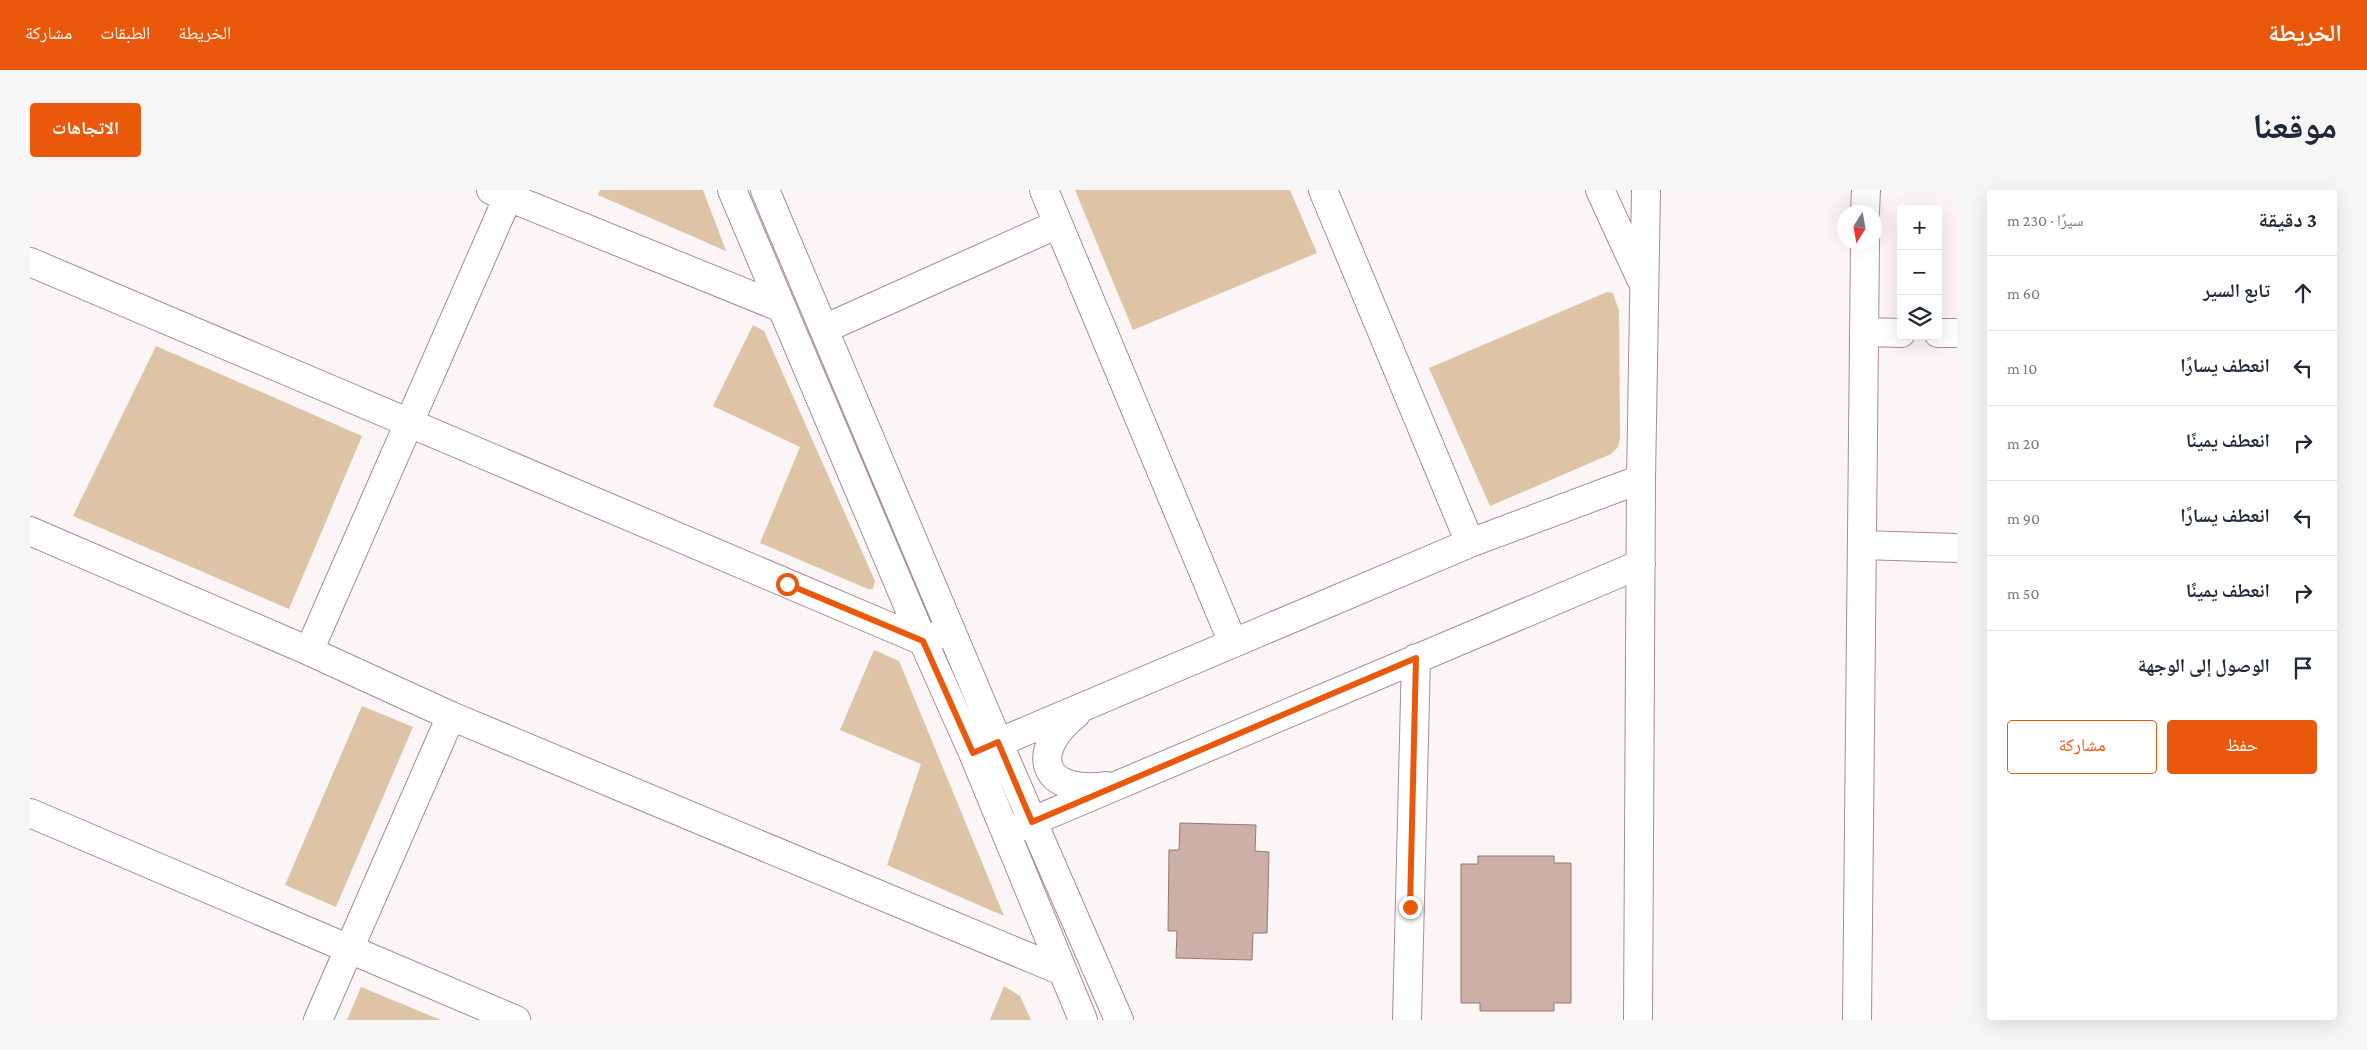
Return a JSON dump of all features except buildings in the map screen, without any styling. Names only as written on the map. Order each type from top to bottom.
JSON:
[{"type":"street","points":[[732,190],[923,641],[973,753],[1083,1020]]},
{"type":"street","points":[[766,190],[998,742],[1118,1020]]},
{"type":"street","points":[[1044,190],[1233,643]]},
{"type":"street","points":[[1323,190],[1470,543]]},
{"type":"street","points":[[1600,190],[1643,285]]},
{"type":"street","points":[[1638,1020],[1640,564],[1646,190]]},
{"type":"street","points":[[1865,205],[1866,190]]},
{"type":"street","points":[[308,651],[408,422],[499,194],[782,308]]},
{"type":"street","points":[[824,329],[1058,224]]},
{"type":"street","points":[[1857,1020],[1865,250]]},
{"type":"street","points":[[30,262],[923,641],[951,630]]},
{"type":"street","points":[[1864,332],[1897,332]]},
{"type":"street","points":[[1942,333],[1957,333]]},
{"type":"street","points":[[973,753],[1470,543],[1641,479]]},
{"type":"street","points":[[30,531],[308,651],[451,716],[1062,971]]},
{"type":"street","points":[[1862,545],[1957,548]]},
{"type":"street","points":[[1006,833],[1640,564]]},
{"type":"street","points":[[1407,1020],[1416,658]]},
{"type":"street","points":[[1091,702],[1059,730],[1052,739],[1047,759],[1049,770],[1062,781],[1084,787],[1123,783]]},
{"type":"street","points":[[318,1020],[451,716]]},
{"type":"street","points":[[30,813],[516,1020]]},
{"type":"shaded area","points":[[600,190],[703,190],[726,251],[598,195]]},
{"type":"shaded area","points":[[1075,190],[1290,190],[1317,253],[1133,330]]},
{"type":"shaded area","points":[[1607,292],[1613,293],[1619,311],[1620,438],[1618,447],[1611,454],[1490,506],[1429,368]]},
{"type":"shaded area","points":[[753,325],[764,331],[875,581],[873,589],[868,589],[760,543],[800,447],[713,406]]},
{"type":"shaded area","points":[[156,346],[362,436],[289,609],[73,516]]},
{"type":"shaded area","points":[[874,650],[899,661],[1004,916],[887,865],[921,764],[840,730]]},
{"type":"shaded area","points":[[362,706],[413,727],[336,907],[285,885]]},
{"type":"shaded area","points":[[1004,986],[1020,996],[1031,1020],[990,1020]]},
{"type":"shaded area","points":[[361,987],[441,1020],[347,1020]]},
{"type":"route","points":[[787,584],[923,641],[973,753],[998,742],[1032,822],[1416,658],[1410,907]]}]
